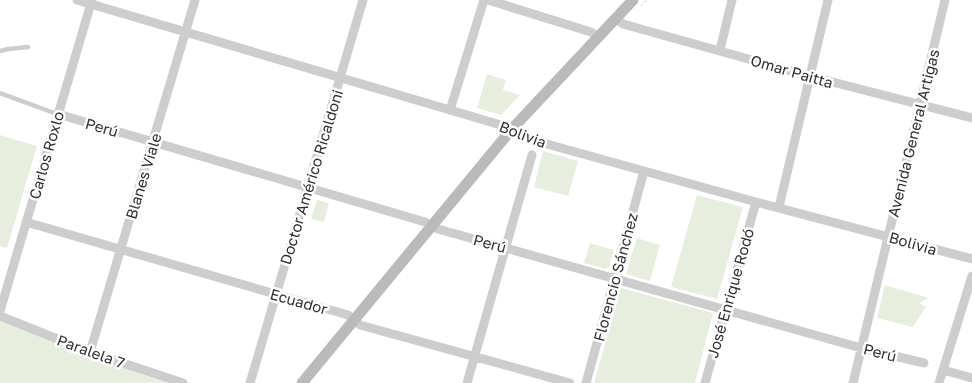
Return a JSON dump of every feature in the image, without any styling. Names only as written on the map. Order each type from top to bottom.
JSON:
[{"type":"street","name":"Bolivia","points":[[77,0],[91,2],[185,32],[450,110],[526,137],[644,172],[972,259]]},
{"type":"street","name":"Blanes Viale","points":[[90,352],[195,0]]},
{"type":"street","name":"Doctor Américo Ricaldoni","points":[[250,383],[363,0]]},
{"type":"street","points":[[450,110],[484,0]]},
{"type":"street","points":[[488,0],[591,32],[597,36]]},
{"type":"street","points":[[302,383],[510,130],[633,0]]},
{"type":"street","points":[[720,50],[732,0]]},
{"type":"street","points":[[780,207],[828,0]]},
{"type":"street","name":"Avenida General Artigas","points":[[852,383],[862,348],[944,0]]},
{"type":"street","name":"Carlos Roxlo","points":[[0,311],[91,2]]},
{"type":"street","name":"Omar Paitta","points":[[614,18],[623,24],[809,76],[972,118]]},
{"type":"street","name":"Perú","points":[[58,114],[425,222],[432,226],[506,248],[862,348],[924,363]]},
{"type":"street","points":[[467,383],[532,155]]},
{"type":"street","name":"Florencio Sánchez","points":[[586,383],[644,172]]},
{"type":"street","name":"José Enrique Rodó","points":[[705,383],[724,310],[756,202]]},
{"type":"street","name":"Ecuador","points":[[26,222],[348,315],[360,324],[474,358],[570,383]]},
{"type":"street","points":[[939,383],[972,276]]},
{"type":"street","name":"Paralela 7","points":[[0,316],[90,352],[183,383]]},
{"type":"street","points":[[943,370],[972,378]]},
{"type":"lane","points":[[0,51],[8,48],[28,48]]},
{"type":"lane","points":[[0,93],[58,114]]},
{"type":"green space","points":[[487,74],[506,80],[503,90],[520,95],[501,115],[477,108]]},
{"type":"green space","points":[[0,135],[37,146],[7,248],[0,246]]},
{"type":"green space","points":[[543,151],[578,161],[568,196],[534,187]]},
{"type":"green space","points":[[697,195],[743,207],[717,299],[671,287]]},
{"type":"green space","points":[[317,200],[329,203],[324,222],[311,219]]},
{"type":"green space","points":[[637,238],[660,245],[650,281],[626,274]]},
{"type":"green space","points":[[590,243],[614,250],[609,267],[606,269],[584,263]]},
{"type":"green space","points":[[885,285],[929,298],[919,303],[926,307],[913,327],[877,318]]},
{"type":"green space","points":[[621,288],[713,313],[695,383],[594,383]]},
{"type":"green space","points":[[0,317],[63,346],[167,383],[0,383]]}]
